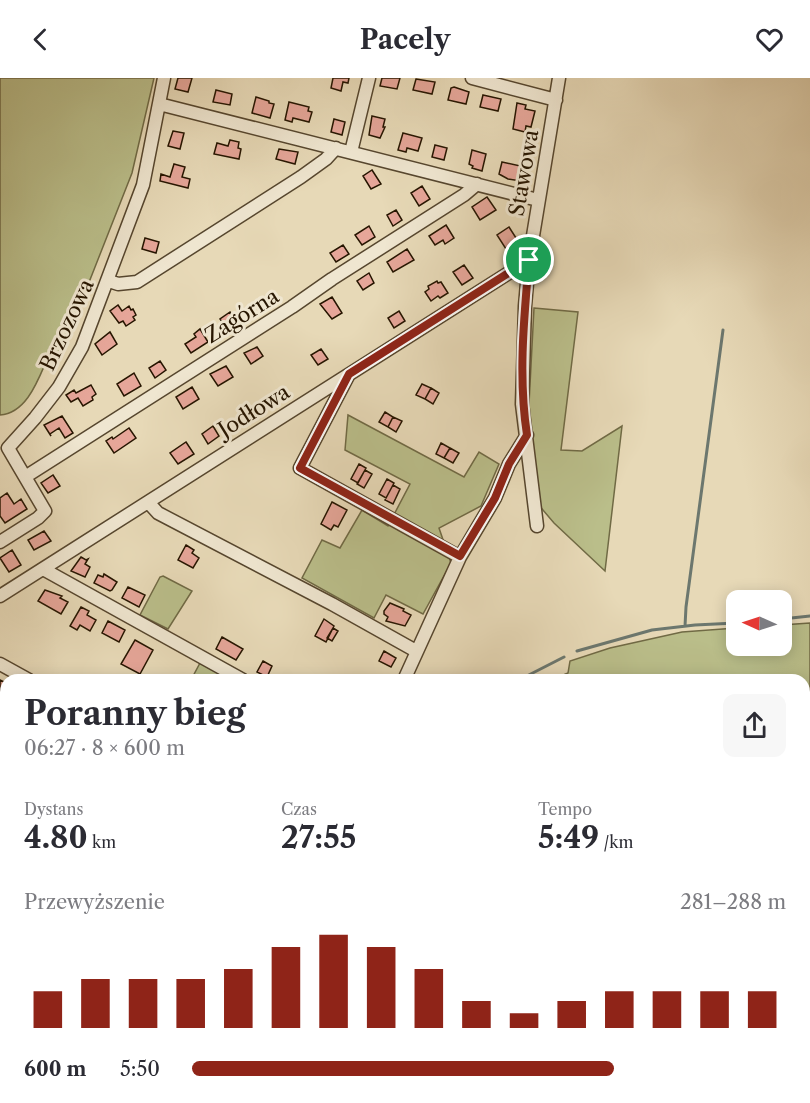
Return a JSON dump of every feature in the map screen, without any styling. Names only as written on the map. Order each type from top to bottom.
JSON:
[{"type":"street","name":"Brzozowa","points":[[0,542],[45,511],[8,448],[45,406],[70,370],[82,347],[109,281],[143,185],[164,78]]},
{"type":"street","points":[[351,152],[369,78]]},
{"type":"street","points":[[472,78],[556,100]]},
{"type":"street","name":"Stawowa","points":[[537,526],[522,404],[525,306],[529,260],[559,78]]},
{"type":"street","points":[[159,104],[538,200]]},
{"type":"street","points":[[109,281],[118,284],[137,282],[301,177],[326,159],[336,148]]},
{"type":"street","name":"Zagórna","points":[[25,477],[292,307],[464,195],[477,184]]},
{"type":"street","name":"Jodłowa","points":[[0,596],[529,260]]},
{"type":"street","points":[[349,374],[300,468],[460,556]]},
{"type":"street","points":[[406,674],[460,556],[495,498],[509,464],[527,435]]},
{"type":"street","points":[[148,502],[158,513],[332,604],[416,651]]},
{"type":"street","points":[[43,569],[232,674]]},
{"type":"street","points":[[0,664],[18,674]]},
{"type":"green space","points":[[0,78],[154,78],[132,173],[60,356],[49,355],[25,401],[10,413],[0,415]]},
{"type":"green space","points":[[534,308],[578,312],[561,450],[582,451],[622,426],[605,571],[554,523],[537,503],[529,404]]},
{"type":"green space","points":[[348,415],[464,477],[479,452],[499,464],[481,506],[439,528],[451,563],[423,614],[386,595],[374,618],[302,578],[322,540],[340,548],[362,510],[388,526],[410,484],[345,450]]},
{"type":"green space","points":[[163,576],[192,591],[168,629],[140,615],[160,577]]},
{"type":"green space","points":[[810,623],[810,674],[566,674],[568,673],[570,661],[610,648],[682,632],[726,629],[726,656],[792,656],[792,624]]},
{"type":"green space","points":[[200,663],[221,674],[194,674]]},
{"type":"building","points":[[178,78],[192,78],[188,92],[175,89]]},
{"type":"building","points":[[333,78],[349,78],[348,83],[343,82],[341,91],[331,88]]},
{"type":"building","points":[[382,78],[400,78],[397,89],[380,86]]},
{"type":"building","points":[[416,79],[435,82],[432,94],[413,90]]},
{"type":"building","points":[[451,88],[469,92],[466,104],[448,100]]},
{"type":"building","points":[[216,90],[232,94],[230,105],[213,102]]},
{"type":"building","points":[[483,95],[501,99],[498,111],[480,107]]},
{"type":"building","points":[[256,97],[274,104],[270,118],[252,113]]},
{"type":"building","points":[[289,102],[309,107],[308,111],[312,112],[309,122],[293,118],[292,122],[285,120]]},
{"type":"building","points":[[517,103],[526,105],[525,109],[535,111],[531,127],[526,126],[525,132],[513,129]]},
{"type":"building","points":[[372,116],[385,119],[383,127],[385,127],[380,138],[369,135]]},
{"type":"building","points":[[334,119],[345,122],[342,135],[331,132]]},
{"type":"building","points":[[173,131],[184,133],[180,149],[168,146]]},
{"type":"building","points":[[403,133],[422,138],[418,151],[407,148],[406,152],[398,150]]},
{"type":"building","points":[[230,140],[239,142],[238,148],[241,149],[239,159],[214,154],[217,143],[228,146]]},
{"type":"building","points":[[435,145],[447,148],[444,160],[432,157]]},
{"type":"building","points":[[279,149],[298,152],[295,164],[276,159]]},
{"type":"building","points":[[472,150],[486,154],[482,171],[472,168],[473,166],[469,164]]},
{"type":"building","points":[[502,162],[525,167],[521,181],[508,179],[499,174]]},
{"type":"building","points":[[174,164],[185,167],[182,177],[190,179],[188,188],[160,181],[161,174],[170,177]]},
{"type":"building","points":[[372,170],[381,184],[371,189],[363,176]]},
{"type":"building","points":[[422,186],[430,199],[419,206],[411,193]]},
{"type":"building","points":[[487,197],[496,210],[480,220],[472,207]]},
{"type":"building","points":[[396,210],[402,220],[393,226],[387,215]]},
{"type":"building","points":[[446,225],[454,238],[445,244],[443,240],[435,245],[429,236]]},
{"type":"building","points":[[369,226],[375,237],[362,245],[355,235]]},
{"type":"building","points":[[509,227],[518,241],[506,249],[497,235]]},
{"type":"building","points":[[145,238],[159,242],[156,253],[142,249]]},
{"type":"building","points":[[343,245],[349,254],[336,262],[330,253]]},
{"type":"building","points":[[407,249],[414,260],[393,272],[387,262]]},
{"type":"building","points":[[464,265],[473,278],[462,285],[453,272]]},
{"type":"building","points":[[369,273],[374,283],[363,290],[357,281]]},
{"type":"building","points":[[437,281],[441,282],[448,293],[431,301],[425,292],[429,289],[428,286]]},
{"type":"building","points":[[332,297],[342,313],[332,319],[320,304]]},
{"type":"building","points":[[118,305],[122,311],[129,306],[131,310],[133,309],[136,315],[133,317],[135,320],[126,326],[123,321],[119,323],[110,311]]},
{"type":"building","points":[[399,311],[405,321],[394,328],[388,318]]},
{"type":"building","points":[[230,312],[238,324],[228,331],[220,319]]},
{"type":"building","points":[[200,329],[208,342],[191,353],[185,344],[196,337],[194,334]]},
{"type":"building","points":[[110,332],[117,344],[102,355],[95,344]]},
{"type":"building","points":[[257,347],[263,356],[251,364],[244,353]]},
{"type":"building","points":[[321,349],[328,359],[318,365],[311,355]]},
{"type":"building","points":[[160,361],[166,370],[155,378],[149,368]]},
{"type":"building","points":[[226,366],[233,377],[218,386],[210,374]]},
{"type":"building","points":[[134,373],[141,386],[124,396],[117,384]]},
{"type":"building","points":[[422,384],[431,388],[425,399],[416,395]]},
{"type":"building","points":[[91,385],[96,394],[92,397],[93,400],[83,406],[78,398],[71,402],[66,395],[74,390],[76,393]]},
{"type":"building","points":[[192,387],[199,399],[183,409],[176,397]]},
{"type":"building","points":[[431,388],[439,393],[433,404],[425,399]]},
{"type":"building","points":[[385,412],[393,417],[388,427],[379,422]]},
{"type":"building","points":[[62,416],[73,433],[65,438],[59,428],[50,434],[51,436],[44,425]]},
{"type":"building","points":[[393,417],[402,421],[396,432],[388,427]]},
{"type":"building","points":[[213,426],[219,436],[208,444],[202,434]]},
{"type":"building","points":[[129,428],[136,438],[114,453],[106,441]]},
{"type":"building","points":[[186,442],[194,454],[178,464],[170,453]]},
{"type":"building","points":[[441,443],[450,448],[444,458],[436,454]]},
{"type":"building","points":[[450,448],[459,453],[453,463],[444,458]]},
{"type":"building","points":[[359,464],[366,468],[358,483],[351,479]]},
{"type":"building","points":[[365,470],[372,474],[364,488],[357,484]]},
{"type":"building","points":[[53,475],[60,486],[48,493],[41,483]]},
{"type":"building","points":[[387,479],[394,483],[386,498],[379,494]]},
{"type":"building","points":[[393,485],[400,489],[393,504],[385,500]]},
{"type":"building","points":[[7,493],[14,504],[21,499],[27,509],[5,523],[0,516],[0,498]]},
{"type":"building","points":[[332,502],[347,510],[338,527],[334,525],[331,530],[321,524]]},
{"type":"building","points":[[44,531],[51,541],[34,550],[28,540]]},
{"type":"building","points":[[186,545],[194,550],[192,553],[199,558],[193,568],[178,560]]},
{"type":"building","points":[[12,550],[21,565],[9,572],[0,558]]},
{"type":"building","points":[[81,557],[88,559],[85,564],[90,567],[85,577],[71,571]]},
{"type":"building","points":[[104,574],[117,582],[110,591],[94,583],[98,575],[103,577]]},
{"type":"building","points":[[128,587],[145,595],[139,607],[122,598]]},
{"type":"building","points":[[45,590],[62,596],[60,598],[68,602],[61,614],[38,601]]},
{"type":"building","points":[[390,603],[411,615],[405,626],[386,621],[388,617],[384,611]]},
{"type":"building","points":[[81,607],[89,611],[87,615],[96,620],[90,631],[80,625],[77,630],[70,626]]},
{"type":"building","points":[[324,619],[334,626],[326,642],[315,636]]},
{"type":"building","points":[[108,621],[125,630],[119,642],[102,633]]},
{"type":"building","points":[[333,628],[338,631],[332,641],[327,638]]},
{"type":"building","points":[[222,637],[243,649],[236,660],[216,649]]},
{"type":"building","points":[[135,640],[153,650],[140,674],[121,664]]},
{"type":"building","points":[[384,651],[396,658],[391,667],[379,661]]},
{"type":"building","points":[[263,661],[272,666],[268,674],[257,672]]},
{"type":"waterway","points":[[685,626],[723,330]]},
{"type":"waterway","points":[[792,618],[810,616]]},
{"type":"waterway","points":[[577,651],[652,630],[726,623]]},
{"type":"waterway","points":[[531,674],[564,657]]},
{"type":"route","points":[[529,260],[522,380],[522,404],[527,435],[509,464],[495,498],[460,556],[300,468],[349,374],[529,260]]}]
